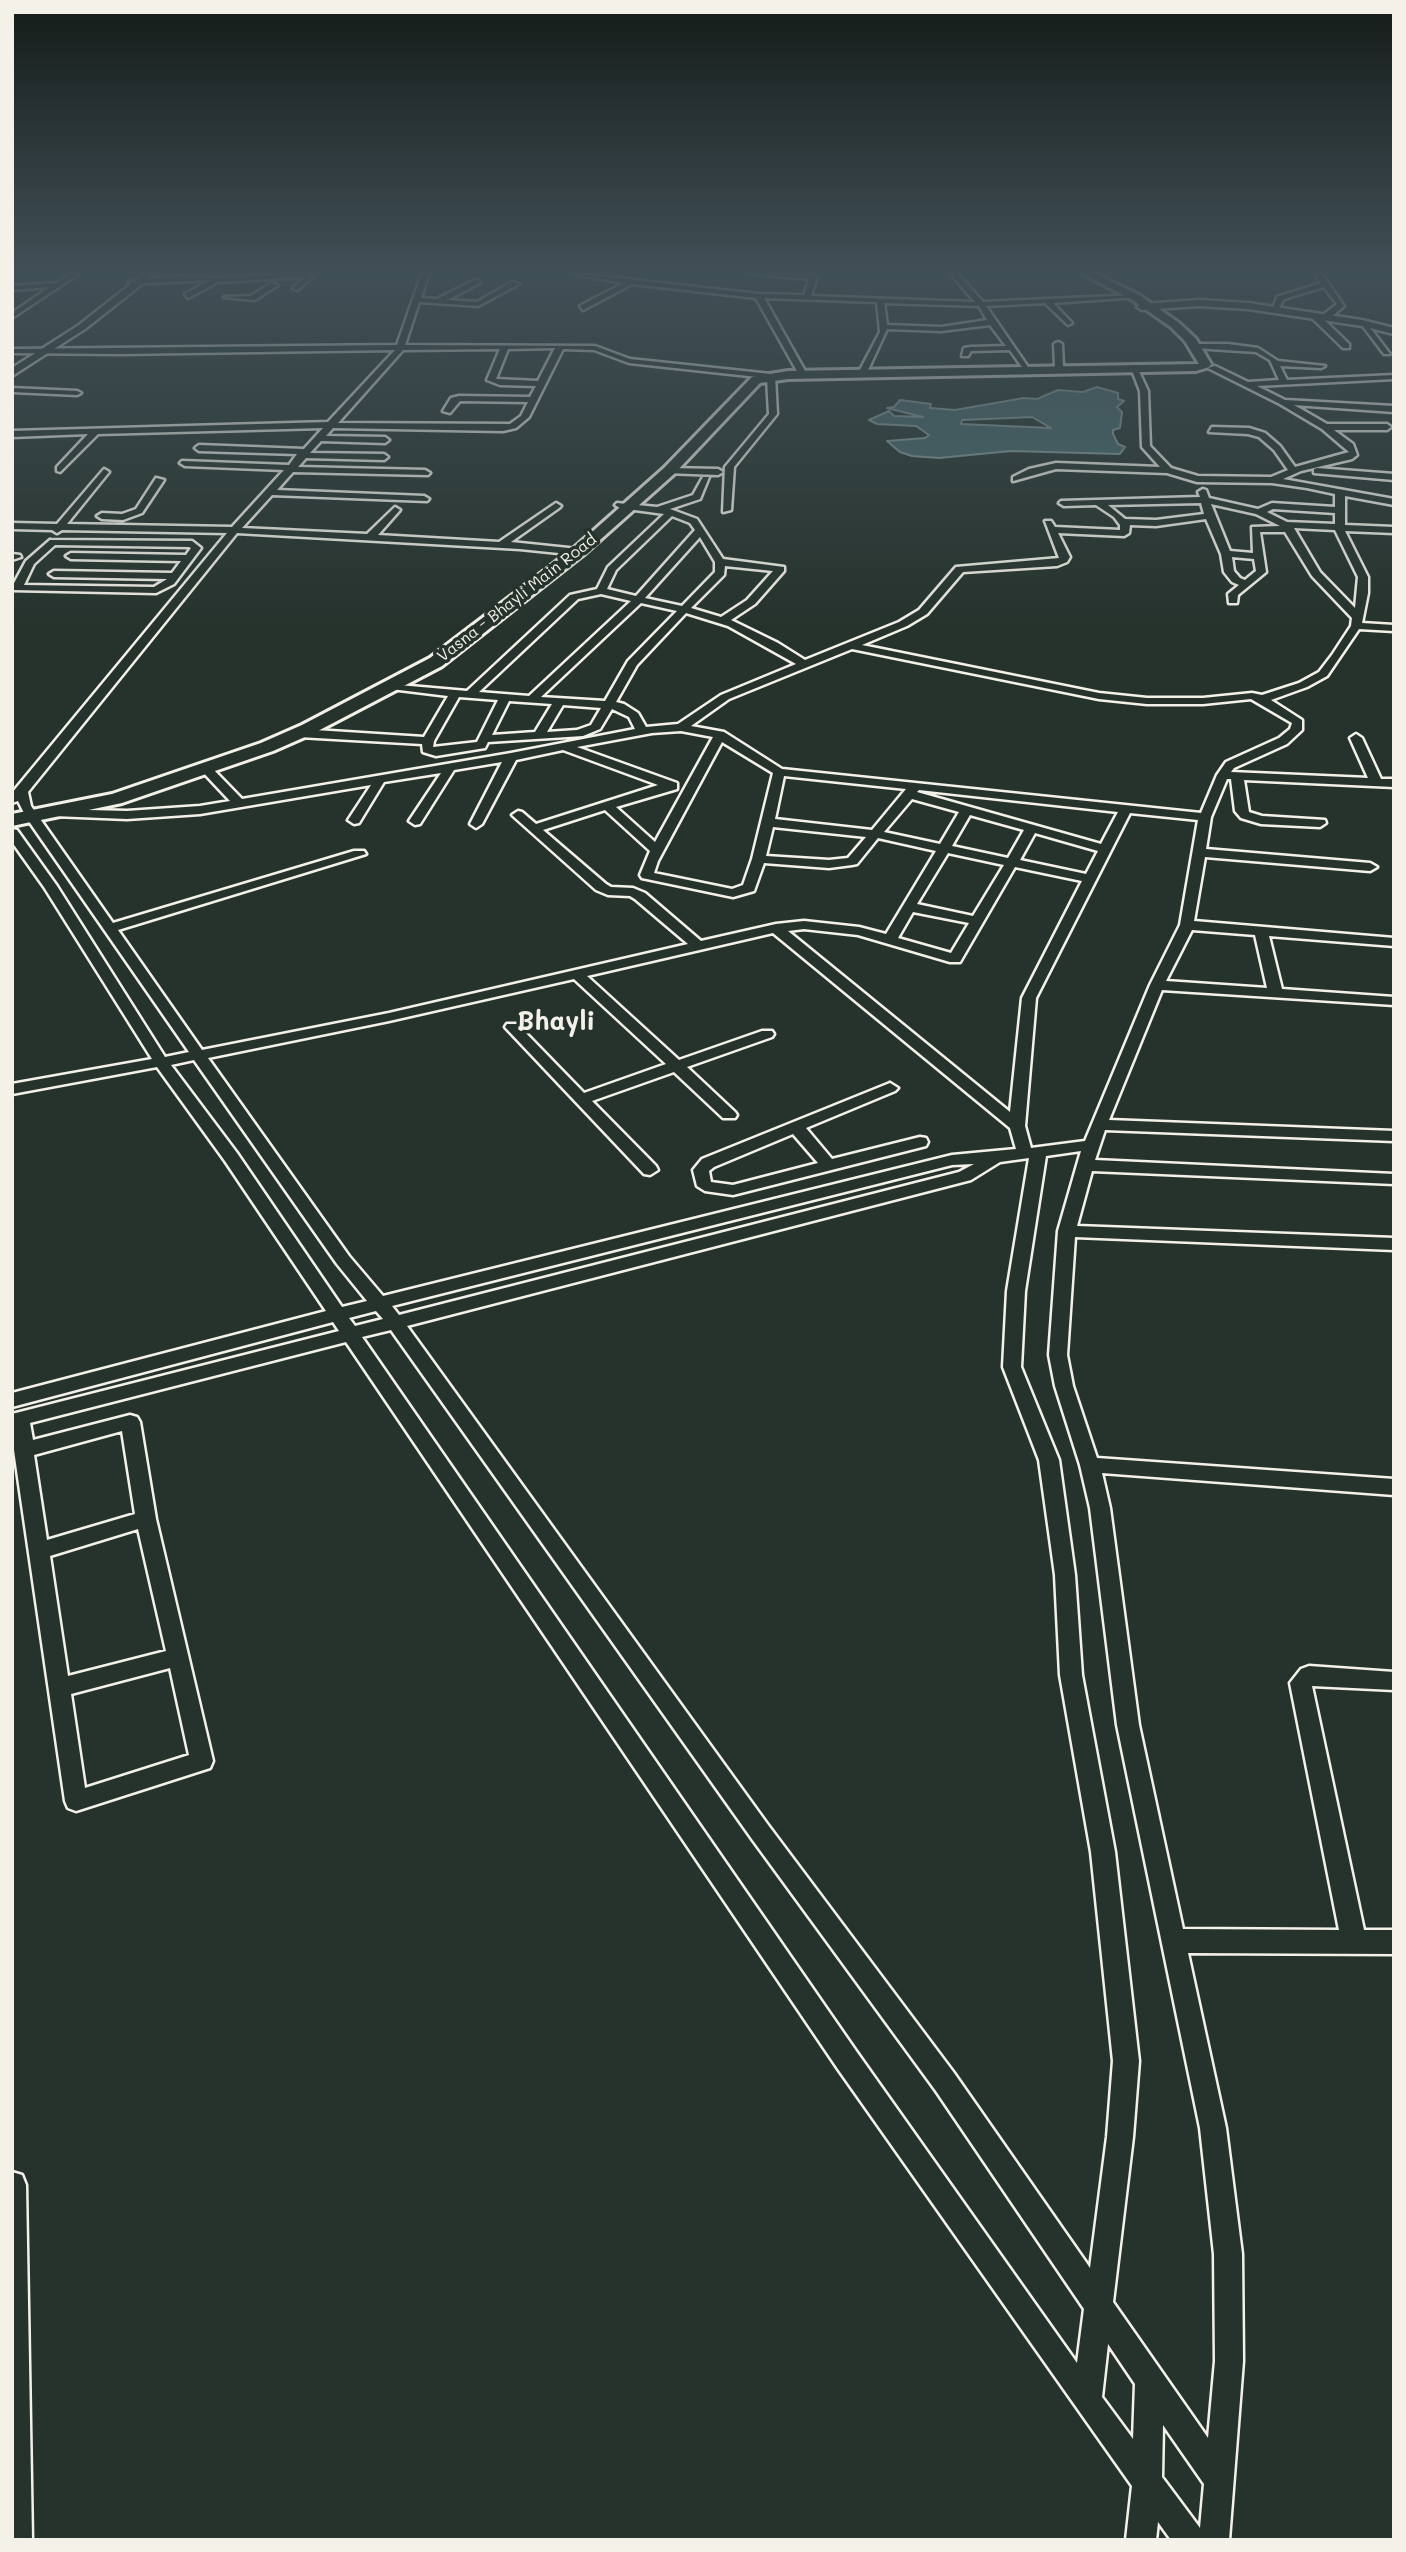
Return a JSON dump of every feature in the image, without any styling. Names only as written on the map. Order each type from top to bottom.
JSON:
[{"type":"main road","name":"Vasna - Bhayli Main Road","points":[[625,506],[732,392]]},
{"type":"main road","name":"Vasna - Bhayli Main Road","points":[[19,807],[54,813],[127,795],[206,769],[299,733],[436,662],[669,471],[743,392]]},
{"type":"main road","name":"Vasna - Bhayli Main Road","points":[[19,807],[118,788],[150,779],[299,724],[424,659],[570,554]]},
{"type":"street","points":[[48,392],[77,393]]},
{"type":"street","points":[[359,392],[233,532],[19,807],[109,928],[327,1237],[395,1322],[760,1832],[945,2082],[1214,2473]]},
{"type":"street","points":[[60,469],[93,434],[503,428],[520,422],[538,392]]},
{"type":"street","points":[[12,436],[249,431],[513,431],[523,428],[534,416],[540,392]]},
{"type":"street","points":[[726,510],[729,472],[773,414],[769,392]]},
{"type":"street","points":[[1144,392],[1146,447],[1168,470]]},
{"type":"street","points":[[1263,392],[1325,427],[1350,446],[1354,453],[1272,480]]},
{"type":"street","points":[[447,411],[454,400],[459,398],[534,400]]},
{"type":"street","points":[[1283,402],[1394,409]]},
{"type":"street","points":[[1325,427],[1387,428]]},
{"type":"street","points":[[1212,430],[1249,431],[1262,435],[1296,470],[1394,477]]},
{"type":"street","points":[[225,465],[249,431]]},
{"type":"street","points":[[324,431],[345,439],[385,440]]},
{"type":"street","points":[[329,456],[345,439]]},
{"type":"street","points":[[199,448],[384,457]]},
{"type":"street","points":[[185,463],[425,473]]},
{"type":"street","points":[[1016,479],[1032,471],[1056,466],[1168,470],[1197,479],[1272,480],[1394,502]]},
{"type":"street","points":[[669,471],[729,472]]},
{"type":"street","points":[[58,528],[71,516],[104,472]]},
{"type":"street","points":[[1197,479],[1206,499],[1209,516],[1226,554],[1229,572],[1236,580],[1246,584]]},
{"type":"street","points":[[97,516],[123,517],[138,511],[159,480]]},
{"type":"street","points":[[656,510],[698,497],[706,480]]},
{"type":"street","points":[[268,492],[424,499]]},
{"type":"street","points":[[1266,702],[1323,674],[1337,657],[1357,622],[1363,593],[1363,577],[1339,528],[1338,492]]},
{"type":"street","points":[[1064,503],[1206,499],[1259,512],[1287,527],[1316,574],[1357,622],[1394,628]]},
{"type":"street","points":[[681,727],[725,697],[853,646],[923,612],[960,569],[1057,563],[1063,560],[1065,557],[1050,527],[1124,533],[1122,522],[1117,515],[1099,503]]},
{"type":"street","points":[[501,545],[556,506]]},
{"type":"street","points":[[486,739],[588,731],[596,727],[632,663],[722,569],[694,521],[671,512],[625,506]]},
{"type":"street","points":[[1259,512],[1272,506],[1340,510]]},
{"type":"street","points":[[370,537],[395,510]]},
{"type":"street","points":[[601,591],[611,569],[671,512]]},
{"type":"street","points":[[71,516],[84,516]]},
{"type":"street","points":[[1122,522],[1157,523],[1209,516]]},
{"type":"street","points":[[1233,601],[1233,594],[1261,572],[1255,529],[1287,527],[1394,530]]},
{"type":"street","points":[[12,528],[370,537],[501,545],[570,554]]},
{"type":"street","points":[[43,589],[66,560],[87,542],[97,529]]},
{"type":"street","points":[[1348,550],[1377,530]]},
{"type":"street","points":[[532,699],[638,598],[700,531]]},
{"type":"street","points":[[233,532],[570,554]]},
{"type":"street","points":[[50,543],[136,543],[192,544],[196,548],[165,587],[156,590],[17,588],[30,564],[50,543]]},
{"type":"street","points":[[126,557],[136,543]]},
{"type":"street","points":[[1226,554],[1261,557]]},
{"type":"street","points":[[30,564],[126,557],[189,558]]},
{"type":"street","points":[[720,562],[780,569],[751,602],[723,621]]},
{"type":"street","points":[[54,574],[175,576]]},
{"type":"street","points":[[100,590],[113,575]]},
{"type":"street","points":[[470,695],[574,597],[601,591],[683,608],[723,621],[774,645],[804,664]]},
{"type":"street","points":[[853,646],[1099,696],[1147,701],[1203,701],[1244,696],[1266,702],[1298,722],[1296,730],[1283,741],[1230,765],[1230,775],[1241,811],[1261,820],[1320,823]]},
{"type":"street","points":[[390,686],[454,694],[609,705],[629,710],[642,731]]},
{"type":"street","points":[[454,694],[428,741],[427,750],[436,752],[476,747],[486,739],[505,698]]},
{"type":"street","points":[[539,735],[561,701]]},
{"type":"street","points":[[54,813],[139,815],[200,810],[512,757],[642,731],[681,727],[720,735],[779,772],[912,790],[1205,817]]},
{"type":"street","points":[[299,733],[428,741]]},
{"type":"street","points":[[720,735],[646,871],[647,875],[733,893],[750,888],[779,772]]},
{"type":"street","points":[[1356,738],[1376,782]]},
{"type":"street","points":[[564,747],[689,792]]},
{"type":"street","points":[[476,824],[512,757]]},
{"type":"street","points":[[415,821],[451,766]]},
{"type":"street","points":[[206,769],[239,803]]},
{"type":"street","points":[[1230,775],[1394,783]]},
{"type":"street","points":[[1214,2540],[1214,2473],[1229,2361],[1228,2254],[1213,2128],[1128,1725],[1103,1531],[1090,1465],[1064,1387],[1058,1355],[1067,1231],[1091,1145],[1157,985],[1187,925],[1205,817],[1230,775]]},
{"type":"street","points":[[354,820],[381,778]]},
{"type":"street","points":[[535,829],[670,785]]},
{"type":"street","points":[[912,790],[967,810],[1105,849]]},
{"type":"street","points":[[759,859],[842,864],[852,862],[912,790]]},
{"type":"street","points":[[607,806],[657,850]]},
{"type":"street","points":[[1017,1126],[1029,998],[1125,808]]},
{"type":"street","points":[[890,939],[967,810]]},
{"type":"street","points":[[518,815],[601,887],[608,891],[640,895],[696,945]]},
{"type":"street","points":[[766,822],[876,834],[1089,879]]},
{"type":"street","points":[[12,1088],[199,1055],[448,1004],[776,928],[834,927],[890,939],[955,958],[1032,828]]},
{"type":"street","points":[[12,833],[50,886],[160,1060],[231,1157],[352,1333],[500,1555],[832,2038],[1087,2401],[1190,2540]]},
{"type":"street","points":[[1198,852],[1370,867]]},
{"type":"street","points":[[109,928],[359,853]]},
{"type":"street","points":[[910,907],[977,921]]},
{"type":"street","points":[[1187,925],[1394,942]]},
{"type":"street","points":[[776,928],[1017,1126],[1031,1153],[1016,1291],[1012,1367],[1052,1474],[1065,1575],[1071,1675],[1104,1852],[1126,2061],[1087,2401]]},
{"type":"street","points":[[1261,931],[1275,991]]},
{"type":"street","points":[[577,974],[729,1115]]},
{"type":"street","points":[[1157,985],[1394,1001]]},
{"type":"street","points":[[512,1027],[650,1170]]},
{"type":"street","points":[[582,1100],[767,1034]]},
{"type":"street","points":[[890,1088],[708,1163],[701,1170],[705,1186],[733,1190],[920,1142]]},
{"type":"street","points":[[796,1127],[830,1167]]},
{"type":"street","points":[[12,1400],[338,1314],[952,1160],[1091,1145],[1394,1136]]},
{"type":"street","points":[[1091,1145],[1394,1179]]},
{"type":"street","points":[[24,1450],[130,1422],[146,1519],[202,1761],[76,1801],[24,1450],[16,1420],[965,1176],[997,1157]]},
{"type":"street","points":[[797,1175],[819,1213]]},
{"type":"street","points":[[1067,1231],[1394,1244]]},
{"type":"street","points":[[1090,1465],[1394,1487]]},
{"type":"street","points":[[39,1551],[146,1519]]},
{"type":"street","points":[[59,1688],[178,1657]]},
{"type":"street","points":[[1354,1942],[1301,1683],[1303,1678],[1310,1675],[1394,1681]]},
{"type":"street","points":[[1174,1941],[1394,1942]]},
{"type":"street","points":[[12,2185],[17,2540]]},
{"type":"street","points":[[1141,2540],[1147,2482],[1150,2383]]},
{"type":"water","points":[[1053,392],[1118,393],[1118,399],[1124,401],[1117,407],[1122,412],[1120,428],[1113,430],[1113,434],[1118,444],[1125,447],[1120,454],[1011,451],[939,458],[912,456],[900,452],[887,441],[925,438],[929,435],[916,426],[877,424],[869,420],[889,411],[894,416],[923,417],[887,408],[894,407],[900,400],[931,404],[930,408],[955,410],[1024,398],[1037,399]],"holes":[[[1032,417],[1051,428],[961,424],[962,420]]]},
{"type":"district","name":"Bhayli","points":[[556,1022]]}]
